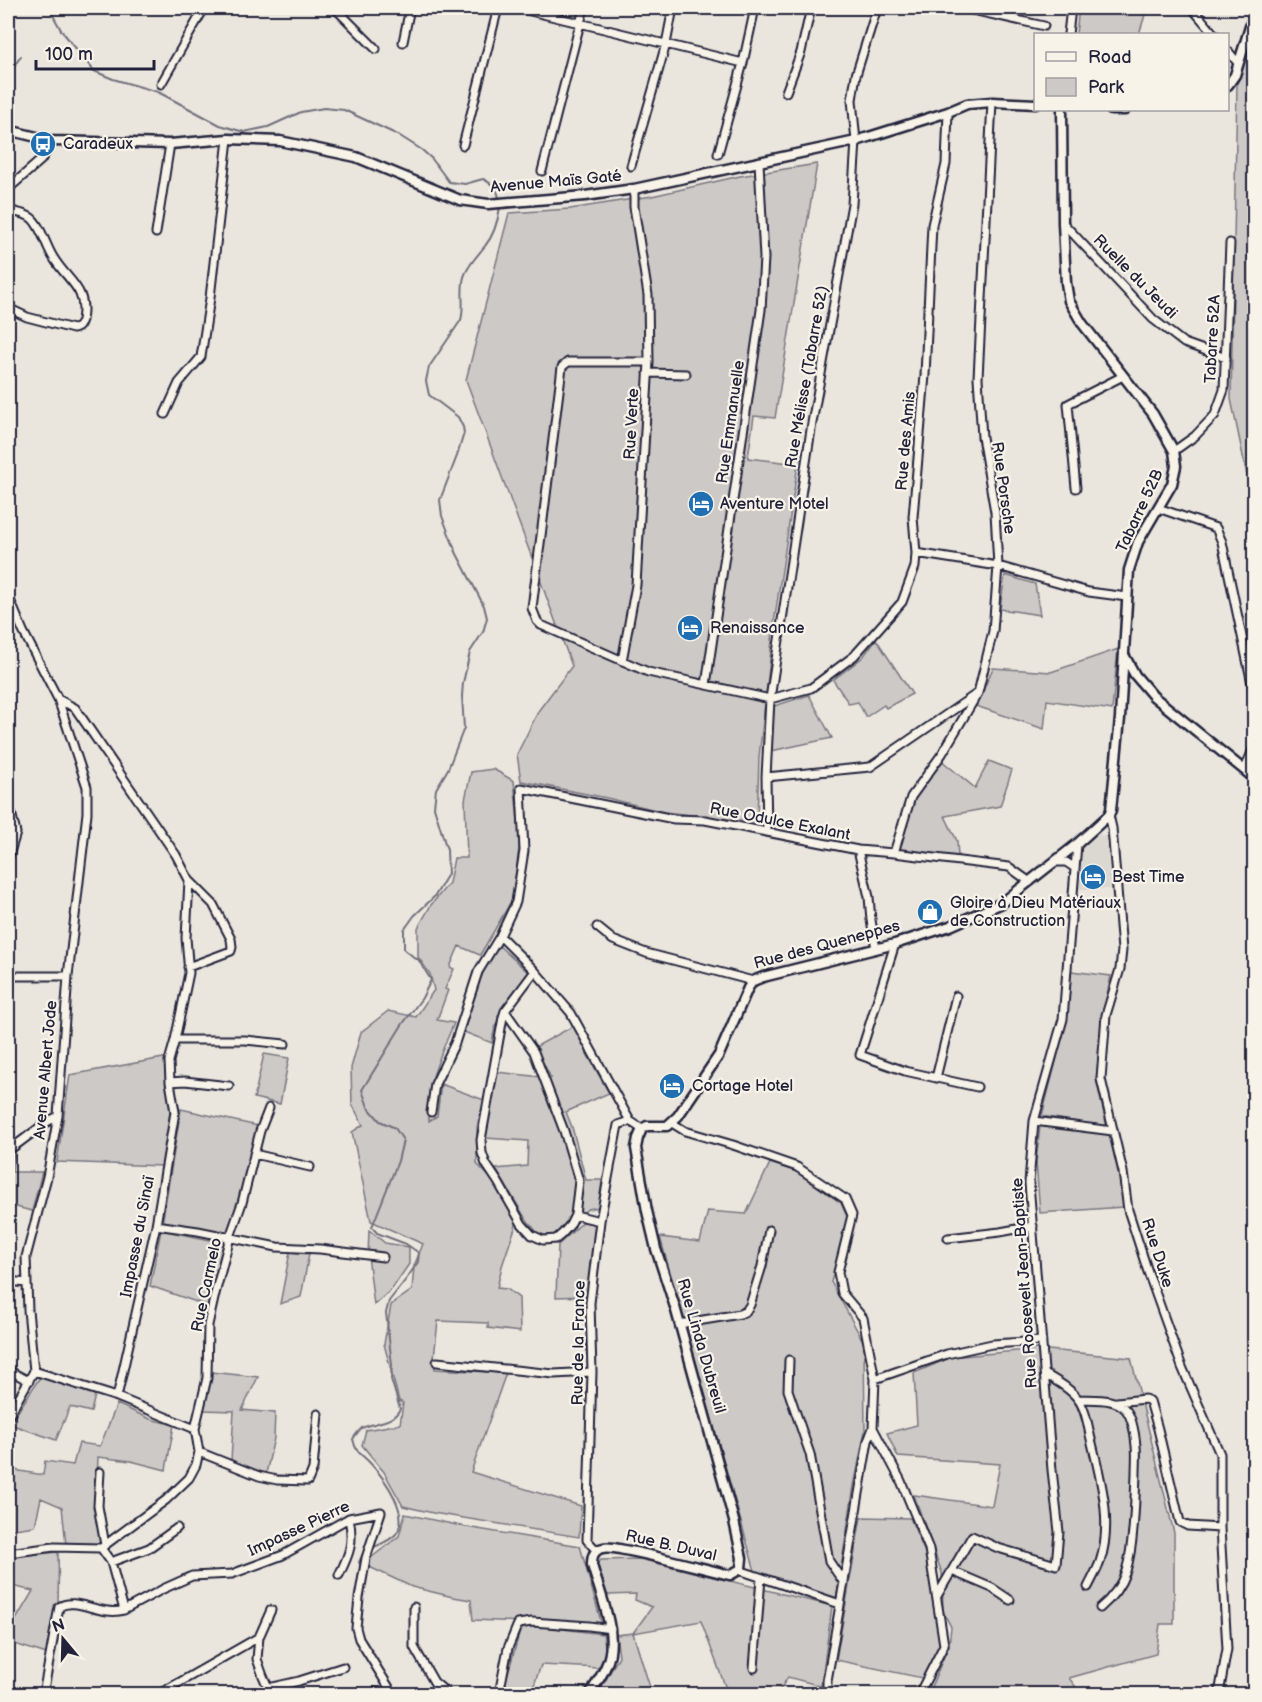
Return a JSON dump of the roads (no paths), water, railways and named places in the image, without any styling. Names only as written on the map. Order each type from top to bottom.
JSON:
[{"type":"street","points":[[161,84],[206,8]]},
{"type":"street","points":[[335,8],[376,49]]},
{"type":"street","points":[[404,42],[410,8]]},
{"type":"street","points":[[463,145],[498,8]]},
{"type":"street","points":[[518,8],[743,63]]},
{"type":"street","points":[[542,171],[584,8]]},
{"type":"street","points":[[631,166],[666,44],[673,8]]},
{"type":"street","points":[[718,154],[743,63],[755,8]]},
{"type":"street","points":[[786,92],[801,52],[811,8]]},
{"type":"street","name":"Rue Mélisse (Tabarre 52)","points":[[767,832],[766,777],[770,699],[812,423],[852,204],[856,141],[852,100],[856,75],[877,8]]},
{"type":"street","points":[[963,8],[1044,26]]},
{"type":"street","points":[[1068,33],[1071,8]]},
{"type":"street","points":[[1192,8],[1213,33]]},
{"type":"street","points":[[1229,82],[1234,75],[1254,14]]},
{"type":"street","points":[[1229,53],[1238,63]]},
{"type":"street","name":"Avenue Maïs Gaté","points":[[8,130],[53,141],[170,144],[228,139],[280,141],[356,158],[460,200],[488,204],[585,196],[634,189],[856,141],[967,105],[992,102],[1034,104]]},
{"type":"street","name":"Rue Porsche","points":[[894,853],[911,797],[942,754],[978,693],[993,631],[998,566],[995,512],[982,437],[978,378],[992,102]]},
{"type":"street","name":"Tabarre 52B","points":[[1062,111],[1063,223],[1069,301],[1082,323],[1153,414],[1174,451],[1176,466],[1172,484],[1138,542],[1130,570],[1109,815]]},
{"type":"street","name":"Rue des Amis","points":[[770,699],[811,688],[854,656],[902,603],[915,567],[913,517],[925,375],[932,225],[946,164],[948,112]]},
{"type":"street","points":[[165,414],[180,383],[201,357],[228,139]]},
{"type":"street","points":[[8,189],[41,160],[53,141]]},
{"type":"street","points":[[156,233],[170,144]]},
{"type":"street","name":"Rue Emmanuelle","points":[[706,685],[761,310],[764,258],[759,162]]},
{"type":"street","name":"Rue Verte","points":[[622,661],[636,585],[649,362],[648,295],[634,207],[634,189]]},
{"type":"street","points":[[8,210],[30,217],[39,228],[57,264],[80,291],[84,309],[81,325],[73,329],[27,317],[8,308]]},
{"type":"street","name":"Ruelle du Jeudi","points":[[1063,223],[1153,319],[1184,343],[1226,358]]},
{"type":"street","name":"Tabarre 52A","points":[[1174,451],[1195,436],[1215,415],[1224,390],[1230,243]]},
{"type":"street","points":[[649,362],[568,362],[562,367],[532,608],[541,625],[648,672],[770,699]]},
{"type":"street","points":[[648,373],[686,374]]},
{"type":"street","points":[[1076,488],[1068,404],[1123,375]]},
{"type":"street","points":[[1158,508],[1216,528],[1222,543],[1254,693]]},
{"type":"street","points":[[916,553],[998,566],[1089,592],[1127,597]]},
{"type":"street","points":[[8,594],[23,631],[58,699],[75,708],[176,855],[189,880],[213,904],[231,939],[231,951],[188,968]]},
{"type":"street","points":[[1124,655],[1135,675],[1153,696],[1254,778]]},
{"type":"street","points":[[766,777],[870,767],[978,693]]},
{"type":"street","name":"Avenue Albert Jode","points":[[34,1371],[26,1257],[47,1177],[58,1116],[68,976],[85,834],[87,787],[58,699]]},
{"type":"street","points":[[1245,769],[1254,747]]},
{"type":"street","name":"Rue Odulce Exalant","points":[[500,936],[516,902],[524,851],[521,789],[674,819],[705,820],[858,850],[1009,867],[1030,882]]},
{"type":"street","points":[[8,799],[16,833],[8,859]]},
{"type":"street","name":"Rue des Queneppes","points":[[597,927],[613,940],[646,953],[753,981],[895,944],[950,926],[1002,903],[1077,844],[1109,815]]},
{"type":"street","name":"Rue Duke","points":[[1109,815],[1122,950],[1120,969],[1106,1015],[1102,1042],[1101,1079],[1123,1172],[1128,1210],[1182,1367],[1220,1454],[1220,1528],[1227,1649],[1220,1695]]},
{"type":"street","name":"Rue Roosevelt Jean-Baptiste","points":[[936,1596],[972,1536],[998,1548],[1056,1565],[1059,1532],[1029,1183],[1034,1121],[1063,1019],[1077,844]]},
{"type":"street","points":[[858,850],[869,897],[876,949]]},
{"type":"street","points":[[1054,862],[1066,862],[1075,868]]},
{"type":"street","name":"Impasse du Sinaï","points":[[117,1397],[156,1225],[175,1112],[169,1061],[189,973],[186,938],[189,880]]},
{"type":"street","points":[[431,1112],[435,1084],[455,1043],[478,972],[500,936],[535,971],[576,1020],[630,1121],[642,1129],[647,1126],[667,1126],[672,1123],[719,1055],[753,981]]},
{"type":"street","points":[[895,944],[860,1055],[905,1071],[977,1087]]},
{"type":"street","points":[[505,1011],[534,1052],[564,1131],[579,1181],[575,1215],[570,1225],[556,1239],[543,1240],[532,1235],[522,1224],[486,1164],[482,1153],[481,1140],[505,1011],[535,971]]},
{"type":"street","points":[[8,976],[68,976]]},
{"type":"street","points":[[936,1078],[956,996]]},
{"type":"street","points":[[175,1040],[245,1040],[285,1044]]},
{"type":"street","points":[[170,1082],[229,1086]]},
{"type":"street","name":"Rue Carmelo","points":[[199,1452],[195,1429],[207,1378],[208,1325],[230,1237],[242,1203],[260,1131],[269,1108]]},
{"type":"street","points":[[8,1151],[46,1122],[58,1116]]},
{"type":"street","name":"Rue de la France","points":[[596,1550],[587,1540],[592,1372],[590,1303],[600,1221],[618,1125],[630,1121]]},
{"type":"street","points":[[1034,1121],[1113,1131]]},
{"type":"street","points":[[672,1123],[685,1131],[797,1167],[845,1199],[852,1215],[838,1272],[842,1293],[862,1318],[875,1379],[873,1428],[868,1440],[826,1695]]},
{"type":"street","name":"Rue Linda Dubreuil","points":[[642,1129],[636,1148],[647,1211],[734,1521],[742,1558],[739,1570]]},
{"type":"street","points":[[255,1154],[310,1167]]},
{"type":"street","points":[[575,1215],[600,1221]]},
{"type":"street","points":[[156,1225],[277,1247],[320,1249],[383,1257]]},
{"type":"street","points":[[948,1238],[1033,1226]]},
{"type":"street","points":[[679,1324],[740,1314],[746,1311],[762,1266],[769,1230]]},
{"type":"street","points":[[8,1281],[27,1283]]},
{"type":"street","points":[[875,1379],[947,1354],[992,1344],[1042,1341]]},
{"type":"street","points":[[789,1360],[788,1390],[810,1454],[829,1561],[844,1583]]},
{"type":"street","points":[[437,1362],[554,1374],[592,1372]]},
{"type":"street","points":[[8,1370],[28,1381]]},
{"type":"street","points":[[8,1417],[34,1371],[117,1397],[195,1429]]},
{"type":"street","points":[[1045,1374],[1078,1399],[1086,1416],[1103,1487],[1106,1524],[1100,1562],[1088,1587]]},
{"type":"street","points":[[1078,1399],[1117,1401],[1145,1399],[1150,1401],[1180,1522],[1188,1526],[1220,1528]]},
{"type":"street","points":[[1100,1608],[1121,1585],[1126,1570],[1135,1494],[1137,1447],[1131,1420],[1126,1410],[1117,1401]]},
{"type":"street","points":[[8,1553],[54,1547],[103,1547],[166,1500],[189,1478],[196,1465],[199,1452],[259,1476],[308,1481],[313,1469],[318,1414]]},
{"type":"street","points":[[873,1428],[901,1481],[929,1549],[944,1645],[919,1695]]},
{"type":"street","points":[[46,1695],[44,1689],[59,1607],[70,1603],[108,1613],[124,1610],[111,1562],[103,1547],[98,1506],[100,1472]]},
{"type":"street","name":"Impasse Pierre","points":[[124,1610],[192,1576],[232,1574],[283,1555],[349,1518],[381,1512],[366,1558],[356,1628],[359,1639],[393,1695]]},
{"type":"street","points":[[339,1575],[349,1554],[352,1537],[349,1518]]},
{"type":"street","points":[[111,1562],[149,1548],[177,1528]]},
{"type":"street","name":"Rue B. Duval","points":[[596,1550],[612,1548],[730,1575],[739,1570],[840,1604]]},
{"type":"street","points":[[590,1695],[607,1664],[611,1649],[611,1629],[592,1565],[592,1556],[596,1550]]},
{"type":"street","points":[[952,1571],[992,1588],[1010,1600]]},
{"type":"street","points":[[754,1668],[761,1578]]},
{"type":"street","points":[[414,1607],[414,1647],[434,1682],[448,1695]]},
{"type":"street","points":[[271,1610],[259,1637],[258,1659],[270,1691],[343,1667]]},
{"type":"street","points":[[499,1695],[508,1648],[518,1624],[532,1622],[611,1629]]},
{"type":"street","points":[[159,1695],[259,1637]]},
{"type":"waterway","points":[[49,8],[61,30],[94,71],[158,92],[220,125],[244,132],[268,127],[301,112],[324,108],[344,110],[400,136],[422,150],[432,159],[449,182],[465,184],[483,179],[487,181],[497,191],[499,201]]},
{"type":"waterway","points":[[8,75],[21,56]]},
{"type":"waterway","points":[[372,1548],[396,1534],[400,1526],[400,1517],[389,1488],[358,1451],[353,1439],[362,1428],[388,1420],[400,1409],[391,1379],[392,1365],[386,1313],[389,1301],[418,1262],[419,1253],[406,1244],[377,1233],[372,1227],[398,1161],[403,1140],[395,1128],[380,1121],[368,1107],[362,1090],[402,1025],[422,998],[431,980],[418,959],[404,949],[404,930],[414,916],[435,896],[448,874],[447,850],[434,807],[436,789],[448,769],[464,728],[463,683],[470,652],[483,632],[487,618],[484,606],[456,552],[442,516],[440,500],[457,456],[464,433],[463,427],[458,417],[429,395],[426,381],[429,367],[461,320],[465,273],[491,237],[500,207]]},
{"type":"waterway","points":[[362,1569],[359,1562],[365,1552]]},
{"type":"waterway","points":[[357,1639],[357,1643],[370,1663]]},
{"type":"place","name":"Caradeux","points":[[43,144]]},
{"type":"place","name":"Aventure Motel","points":[[701,504]]},
{"type":"place","name":"Renaissance","points":[[690,628]]},
{"type":"place","name":"Best Time","points":[[1093,877]]},
{"type":"place","name":"Gloire à Dieu Matériaux de Construction","points":[[930,912]]},
{"type":"place","name":"Cortage Hotel","points":[[672,1086]]}]
